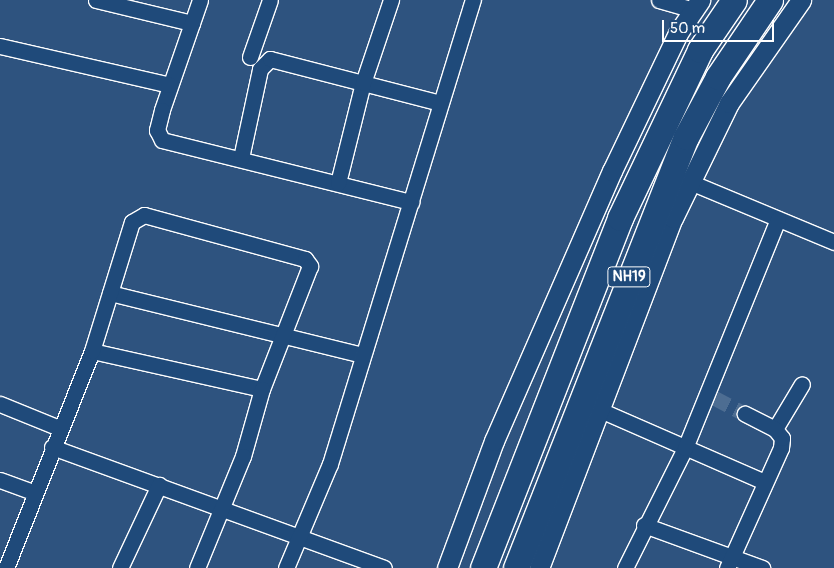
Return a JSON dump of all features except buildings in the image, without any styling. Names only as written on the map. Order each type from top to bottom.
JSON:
[{"type":"highway","name":"NH19","points":[[483,568],[620,218],[700,50],[734,0]]},
{"type":"highway","name":"NH19","points":[[516,568],[686,137],[718,77],[770,0]]},
{"type":"street","points":[[96,0],[192,23]]},
{"type":"street","points":[[200,0],[170,85],[158,136],[411,202]]},
{"type":"street","points":[[250,57],[270,0]]},
{"type":"street","points":[[338,183],[363,83],[390,0]]},
{"type":"street","points":[[286,568],[330,464],[473,0]]},
{"type":"street","points":[[447,568],[494,441],[612,171],[696,5],[659,0]]},
{"type":"street","points":[[539,568],[690,182],[729,103],[801,0]]},
{"type":"street","points":[[0,46],[170,85]]},
{"type":"street","points":[[241,158],[266,61],[440,103]]},
{"type":"street","points":[[690,182],[834,242]]},
{"type":"street","points":[[6,566],[33,492],[92,351],[132,222],[139,216],[305,259],[310,266],[262,388],[223,507],[197,568]]},
{"type":"street","points":[[625,568],[644,525],[685,448],[710,395],[778,218]]},
{"type":"street","points":[[110,293],[281,339],[363,355]]},
{"type":"street","points":[[92,351],[262,388]]},
{"type":"street","points":[[775,429],[802,384]]},
{"type":"street","points":[[0,404],[59,428]]},
{"type":"street","points":[[600,410],[765,482]]},
{"type":"street","points":[[729,562],[781,448],[782,438],[775,429],[745,414]]},
{"type":"street","points":[[52,446],[223,507],[384,568]]},
{"type":"street","points":[[0,480],[33,492]]},
{"type":"street","points":[[120,568],[159,485]]},
{"type":"street","points":[[644,525],[729,562],[762,568]]},
{"type":"tunnel","points":[[715,398],[745,414]]}]
